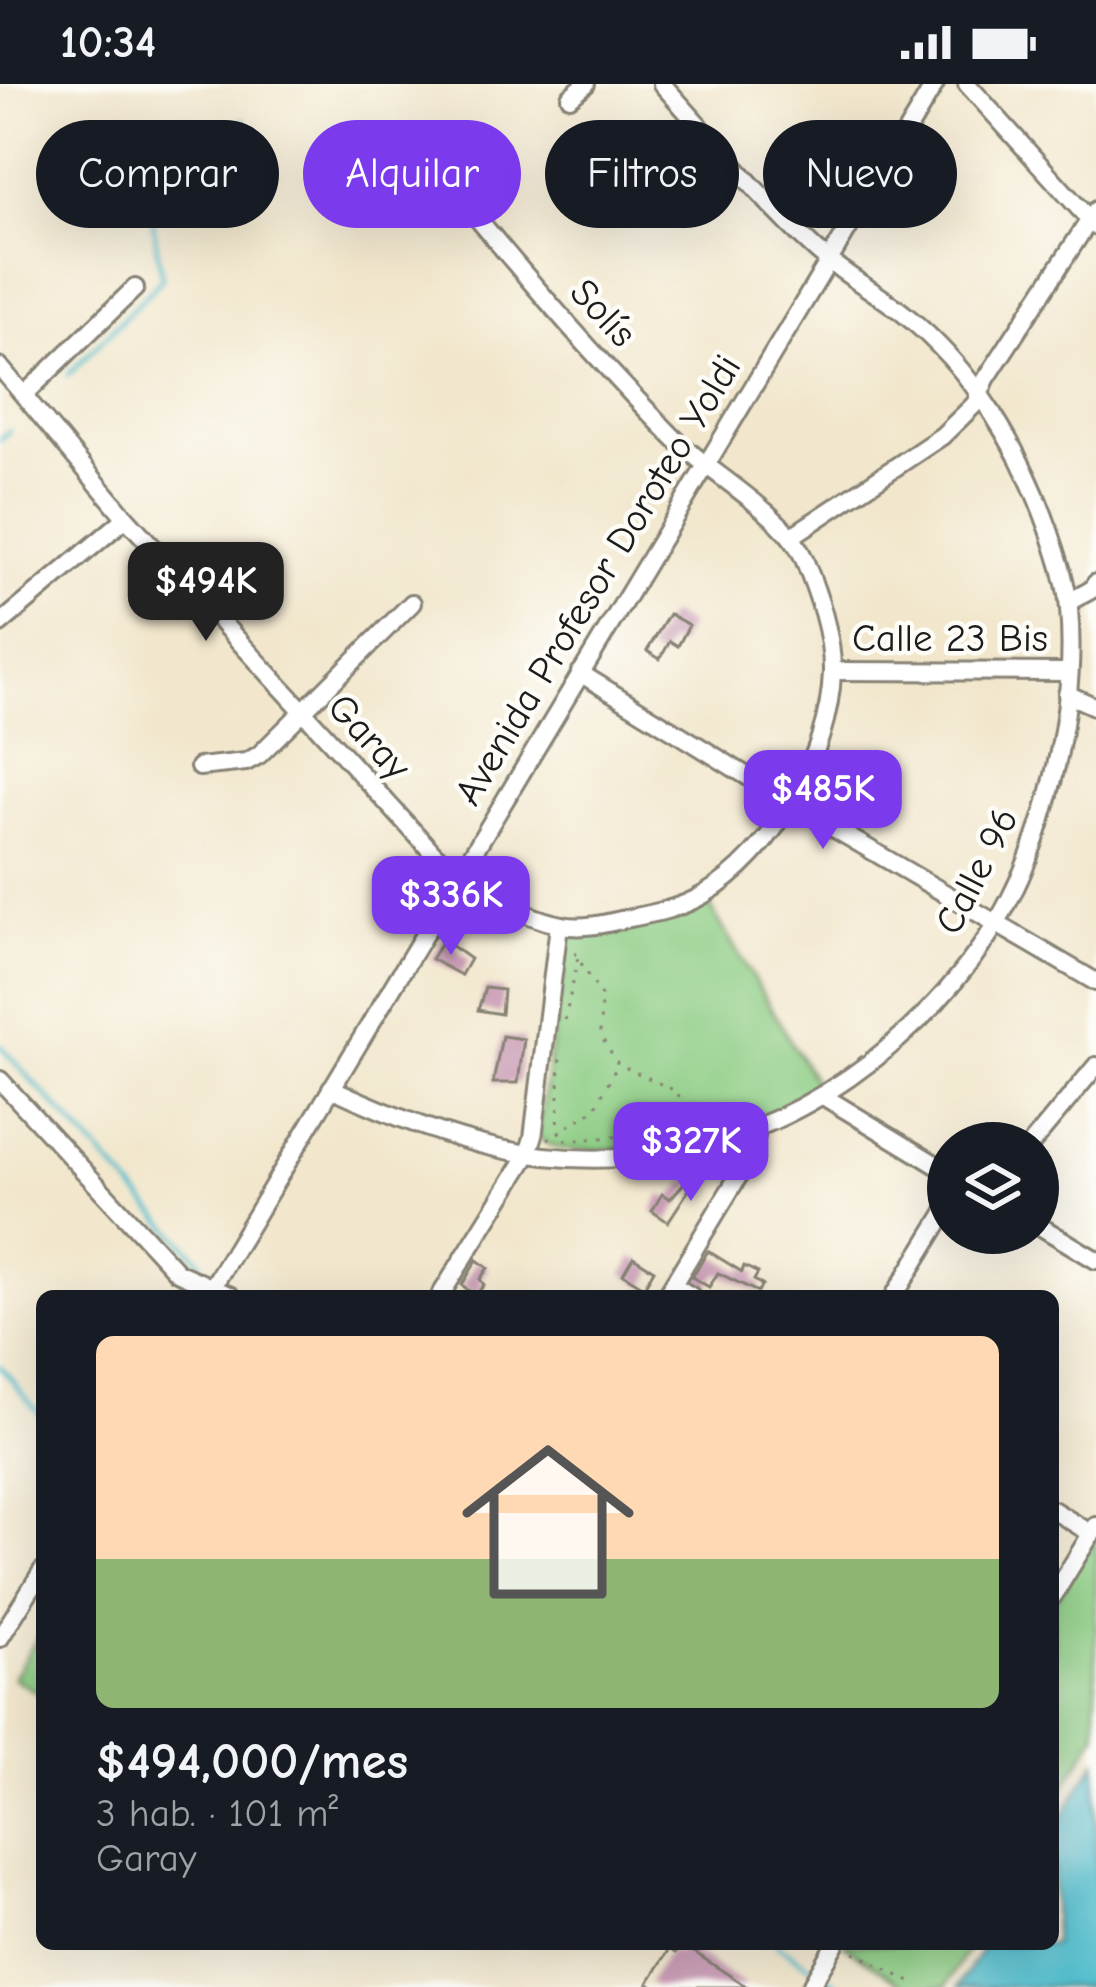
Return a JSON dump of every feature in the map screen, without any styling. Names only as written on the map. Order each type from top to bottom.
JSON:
[{"type":"street","points":[[570,97],[586,84]]},
{"type":"street","name":"Calle 96","points":[[331,1088],[424,1130],[527,1156],[673,1152],[758,1129],[823,1096],[931,1006],[996,922],[1046,809],[1067,694],[1069,602],[1033,487],[979,394],[920,329],[828,260],[662,84]]},
{"type":"street","name":"Avenida Profesor Doroteo Yoldi","points":[[210,1290],[935,84]]},
{"type":"street","points":[[444,1290],[527,1156],[533,1138],[559,930],[614,922],[704,895],[741,865],[789,802],[815,748],[832,671],[819,598],[792,536],[942,436],[975,404],[1094,219],[967,84]]},
{"type":"street","name":"Solís","points":[[485,228],[674,439],[792,536]]},
{"type":"street","points":[[24,395],[135,288]]},
{"type":"street","name":"Garay","points":[[0,367],[126,518],[435,855],[510,906],[559,930]]},
{"type":"street","points":[[0,624],[126,518]]},
{"type":"street","points":[[1069,602],[1096,583]]},
{"type":"street","points":[[199,767],[259,755],[412,602]]},
{"type":"street","name":"Calle 23 Bis","points":[[832,671],[1068,672]]},
{"type":"street","points":[[580,673],[1096,982]]},
{"type":"street","name":"Calle 23 Bis","points":[[1067,694],[1096,707]]},
{"type":"street","points":[[1050,1122],[1096,1066]]},
{"type":"street","points":[[0,1080],[177,1271],[210,1290]]},
{"type":"street","points":[[823,1096],[927,1159]]},
{"type":"street","points":[[670,1290],[748,1160],[758,1129]]},
{"type":"street","points":[[1059,1238],[1096,1260]]},
{"type":"street","points":[[898,1290],[927,1242]]},
{"type":"street","points":[[1059,1513],[1094,1530],[1059,1586]]},
{"type":"street","points":[[0,1638],[36,1581]]},
{"type":"street","points":[[814,1980],[832,1950]]},
{"type":"path","points":[[559,930],[601,996],[600,1035],[618,1064],[678,1092],[685,1132],[562,1140],[558,1130],[560,1040]]},
{"type":"path","points":[[565,1019],[578,958]]},
{"type":"path","points":[[527,1156],[558,1130],[594,1110],[618,1064]]},
{"type":"path","points":[[854,1952],[910,1982]]},
{"type":"green space","points":[[707,901],[818,1087],[759,1117],[678,1138],[606,1149],[550,1145],[538,1134],[565,948],[571,937]]},
{"type":"green space","points":[[1096,1534],[1096,1735],[1059,1796],[1059,1594]]},
{"type":"green space","points":[[36,1640],[36,1691],[13,1678]]},
{"type":"green space","points":[[852,1950],[968,1950],[946,1987],[907,1987]]},
{"type":"water","points":[[1096,1761],[1096,1987],[958,1987],[981,1950],[1059,1950],[1059,1822]]},
{"type":"building","points":[[669,614],[689,625],[678,646],[670,641],[660,659],[647,651]]},
{"type":"building","points":[[443,940],[470,959],[461,975],[431,959]]},
{"type":"building","points":[[485,988],[503,990],[501,1014],[478,1010]]},
{"type":"building","points":[[502,1036],[524,1039],[518,1083],[493,1083]]},
{"type":"building","points":[[686,1181],[692,1185],[668,1222],[652,1211],[662,1194],[670,1199]]},
{"type":"building","points":[[708,1251],[742,1272],[744,1266],[758,1273],[754,1280],[762,1285],[754,1290],[718,1273],[709,1287],[692,1277]]},
{"type":"building","points":[[633,1257],[654,1270],[644,1287],[623,1274]]},
{"type":"building","points":[[477,1260],[488,1268],[480,1279],[484,1285],[480,1290],[462,1285]]},
{"type":"building","points":[[669,1950],[691,1950],[747,1987],[655,1987],[648,1983]]},
{"type":"waterway","points":[[68,375],[162,279],[151,210],[244,119]]},
{"type":"waterway","points":[[0,440],[9,431]]},
{"type":"waterway","points":[[0,1046],[201,1262]]},
{"type":"waterway","points":[[0,1366],[36,1410]]},
{"type":"waterway","points":[[785,1950],[841,1987]]}]
